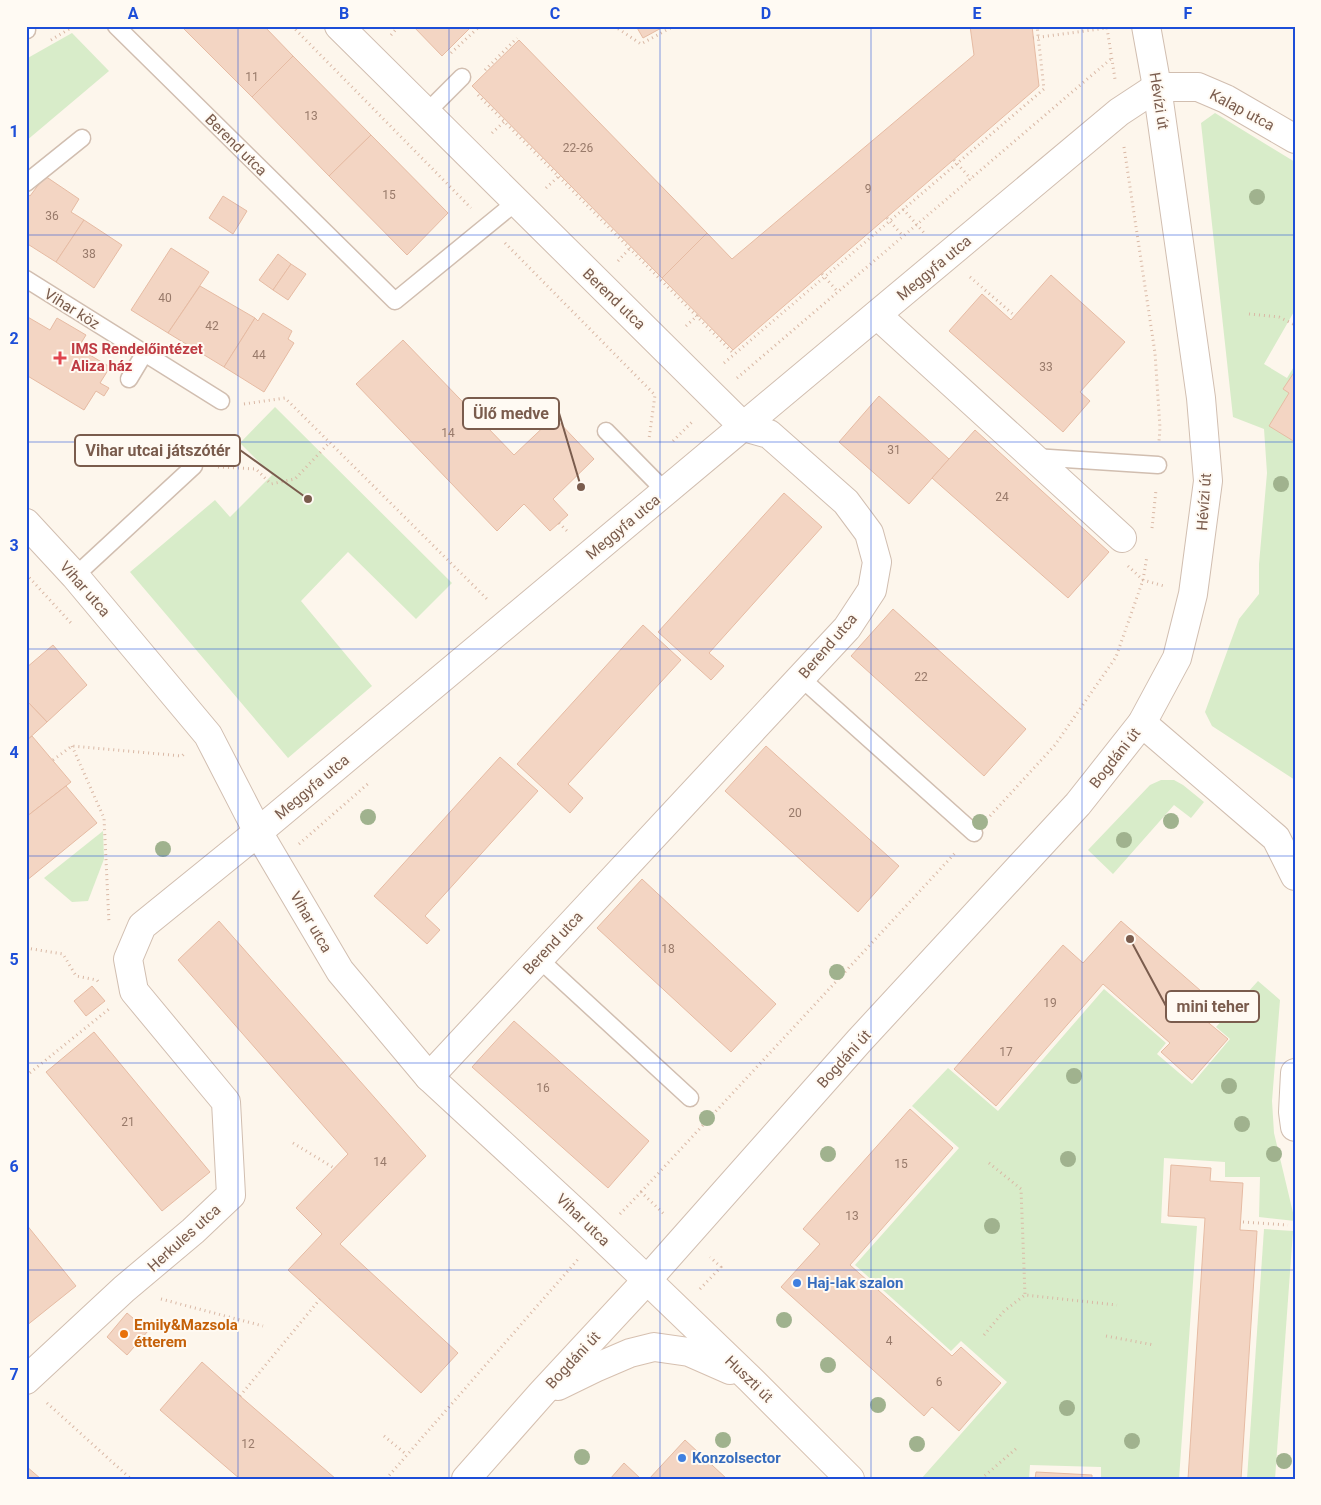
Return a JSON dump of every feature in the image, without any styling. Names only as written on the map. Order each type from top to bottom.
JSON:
[{"type":"street","name":"Berend utca","points":[[339,26],[715,398],[753,419],[846,502],[869,533],[877,562],[872,590],[847,628],[429,1077]]},
{"type":"street","name":"Hévízi út","points":[[1142,723],[1177,658],[1193,594],[1208,481],[1202,398],[1157,87],[1146,26]]},
{"type":"street","name":"Meggyfa utca","points":[[134,990],[128,959],[142,926],[258,832],[1119,112],[1157,87]]},
{"type":"street","name":"Kalap utca","points":[[1157,87],[1198,87],[1226,99],[1295,139]]},
{"type":"street","points":[[877,315],[1122,538]]},
{"type":"street","name":"Vihar utca","points":[[26,523],[75,576],[208,734],[258,832],[340,972],[429,1077],[647,1280]]},
{"type":"street","points":[[1142,723],[1276,838],[1295,876]]},
{"type":"street","name":"Bogdáni út","points":[[466,1479],[542,1393],[647,1280],[859,1041],[1078,804],[1142,723]]},
{"type":"street","name":"Herkules utca","points":[[33,1388],[124,1289],[194,1232],[231,1195],[226,1102],[134,990]]},
{"type":"street","points":[[1295,1073],[1293,1112],[1295,1127]]},
{"type":"street","name":"Huszti út","points":[[647,1280],[850,1479]]},
{"type":"street","name":"Bogdáni út","points":[[542,1393],[604,1364],[630,1354],[654,1348],[689,1352],[750,1379]]},
{"type":"lane","name":"Berend utca","points":[[116,26],[395,301],[516,202]]},
{"type":"lane","points":[[426,114],[462,76]]},
{"type":"lane","points":[[26,183],[82,138]]},
{"type":"lane","name":"Vihar köz","points":[[26,280],[221,401]]},
{"type":"lane","points":[[129,379],[144,354]]},
{"type":"lane","points":[[606,431],[666,492]]},
{"type":"lane","points":[[1034,457],[1158,465]]},
{"type":"lane","points":[[75,576],[194,466]]},
{"type":"lane","points":[[801,678],[974,833]]},
{"type":"lane","points":[[538,959],[690,1098]]},
{"type":"path","points":[[292,26],[655,395],[645,470]]},
{"type":"path","points":[[614,26],[641,44],[674,26]]},
{"type":"path","points":[[718,368],[823,275],[1044,89],[1036,37],[1037,26]]},
{"type":"path","points":[[1036,37],[1107,27],[1155,353],[1160,428],[1151,532]]},
{"type":"path","points":[[482,72],[517,38]]},
{"type":"path","points":[[753,419],[732,383],[1112,58]]},
{"type":"path","points":[[474,92],[734,354]]},
{"type":"path","points":[[956,162],[971,178]]},
{"type":"path","points":[[888,220],[903,236]]},
{"type":"path","points":[[950,254],[967,274],[1015,316]]},
{"type":"path","points":[[823,275],[838,292]]},
{"type":"path","points":[[1249,314],[1278,317],[1295,325]]},
{"type":"path","points":[[221,401],[247,404],[285,398],[510,622]]},
{"type":"path","points":[[645,470],[715,398]]},
{"type":"path","points":[[194,466],[256,469],[271,484],[295,479],[330,442]]},
{"type":"path","points":[[559,523],[570,534]]},
{"type":"path","points":[[1122,538],[1111,550],[1143,580],[1193,594]]},
{"type":"path","points":[[641,1192],[1055,745],[1116,657],[1143,580],[1148,551]]},
{"type":"path","points":[[26,574],[72,624]]},
{"type":"path","points":[[53,760],[72,746],[182,756],[208,734]]},
{"type":"path","points":[[72,746],[104,818],[110,932]]},
{"type":"path","points":[[176,748],[187,764]]},
{"type":"path","points":[[26,948],[63,954],[76,976],[97,980]]},
{"type":"path","points":[[26,1076],[134,990]]},
{"type":"path","points":[[293,1143],[334,1168]]},
{"type":"path","points":[[989,1163],[1021,1189],[1025,1295]]},
{"type":"path","points":[[1243,1222],[1288,1225]]},
{"type":"path","points":[[386,1479],[599,1235]]},
{"type":"path","points":[[124,1289],[263,1326]]},
{"type":"path","points":[[984,1335],[1004,1311],[1025,1295],[1118,1305]]},
{"type":"path","points":[[240,1396],[320,1300]]},
{"type":"path","points":[[1106,1336],[1154,1345]]},
{"type":"path","points":[[33,1388],[131,1479]]},
{"type":"path","points":[[384,1436],[407,1455]]},
{"type":"path","points":[[981,1479],[1018,1447]]},
{"type":"green space","points":[[72,33],[109,71],[26,141],[26,59]]},
{"type":"green space","points":[[1215,113],[1295,162],[1295,310],[1264,364],[1287,378],[1295,365],[1295,780],[1212,726],[1205,712],[1239,619],[1259,594],[1259,564],[1267,473],[1264,429],[1233,417],[1201,123]]},
{"type":"green space","points":[[275,407],[452,583],[416,619],[348,552],[301,601],[372,686],[288,758],[130,572],[215,500],[230,517],[272,475],[240,443]]},
{"type":"green space","points":[[1161,780],[1174,780],[1204,802],[1191,818],[1174,805],[1113,874],[1088,850],[1150,785]]},
{"type":"green space","points":[[103,831],[104,859],[88,901],[72,902],[44,878]]},
{"type":"green space","points":[[1258,981],[1280,1000],[1272,1101],[1274,1133],[1295,1221],[1259,1217],[1260,1177],[1225,1177],[1225,1162],[1164,1158],[1161,1223],[1197,1226],[1179,1479],[1101,1479],[1101,1467],[1030,1465],[1029,1479],[921,1479],[1007,1382],[961,1341],[951,1351],[855,1265],[959,1148],[912,1106],[948,1068],[998,1111],[1104,989],[1166,1043],[1157,1054],[1192,1084],[1230,1039],[1216,1027]]},
{"type":"green space","points":[[1264,1229],[1293,1231],[1275,1479],[1247,1479]]},
{"type":"building","points":[[181,26],[264,26],[293,56],[252,97]]},
{"type":"building","points":[[413,26],[472,26],[442,56]]},
{"type":"building","points":[[636,26],[665,26],[643,38]]},
{"type":"building","points":[[970,26],[1032,26],[1039,86],[733,350],[662,278],[707,233],[732,259],[974,55]]},
{"type":"building","points":[[519,40],[707,233],[662,278],[472,86]]},
{"type":"building","points":[[293,56],[371,135],[329,176],[252,97]]},
{"type":"building","points":[[371,135],[448,213],[407,255],[329,176]]},
{"type":"building","points":[[45,176],[79,199],[71,212],[84,220],[56,262],[26,243],[26,193],[30,196]]},
{"type":"building","points":[[223,196],[247,211],[233,234],[209,218]]},
{"type":"building","points":[[84,220],[122,245],[94,288],[56,262]]},
{"type":"building","points":[[171,248],[209,272],[168,333],[131,310]]},
{"type":"building","points":[[278,254],[291,264],[273,290],[259,280]]},
{"type":"building","points":[[291,264],[306,274],[288,300],[273,290]]},
{"type":"building","points":[[1051,275],[1125,342],[1080,392],[1090,401],[1063,432],[949,331],[982,294],[1011,320]]},
{"type":"building","points":[[200,286],[255,318],[224,367],[168,333]]},
{"type":"building","points":[[263,313],[292,331],[288,339],[294,343],[264,392],[224,367],[255,318],[258,321]]},
{"type":"building","name":"IMS Rendelőintézet Aliza ház","points":[[26,316],[50,330],[57,318],[86,335],[78,348],[110,367],[100,383],[109,388],[104,396],[96,391],[84,410],[26,375]]},
{"type":"building","points":[[403,340],[514,455],[554,417],[594,459],[553,499],[568,515],[550,531],[524,504],[497,531],[356,384]]},
{"type":"building","points":[[1295,371],[1295,442],[1269,426],[1289,393],[1283,389]]},
{"type":"building","points":[[879,396],[949,459],[909,504],[839,442]]},
{"type":"building","points":[[975,430],[1109,552],[1068,598],[932,478]]},
{"type":"building","points":[[784,493],[822,527],[709,653],[724,666],[711,680],[658,632]]},
{"type":"building","points":[[893,609],[1026,729],[984,776],[851,656]]},
{"type":"building","points":[[643,625],[681,660],[568,784],[583,798],[570,813],[517,764]]},
{"type":"building","points":[[53,645],[87,685],[47,722],[26,700],[26,668]]},
{"type":"building","points":[[26,700],[47,722],[26,741]]},
{"type":"building","points":[[32,736],[71,782],[26,817],[26,741]]},
{"type":"building","points":[[766,746],[899,866],[858,912],[725,791]]},
{"type":"building","points":[[500,757],[538,791],[425,916],[440,930],[427,944],[374,896]]},
{"type":"building","points":[[66,786],[97,823],[26,881],[26,817]]},
{"type":"building","points":[[642,879],[776,1004],[731,1052],[597,928]]},
{"type":"building","points":[[219,921],[426,1156],[340,1244],[458,1353],[421,1393],[288,1270],[322,1234],[296,1208],[348,1154],[178,960]]},
{"type":"building","points":[[1121,921],[1217,1005],[1204,1019],[1228,1039],[1192,1080],[1161,1052],[1170,1043],[1103,984],[996,1106],[954,1069],[1063,945],[1083,963]]},
{"type":"building","points":[[92,986],[105,1001],[86,1016],[74,1001]]},
{"type":"building","points":[[514,1021],[649,1141],[608,1188],[472,1067]]},
{"type":"building","points":[[94,1032],[210,1172],[162,1211],[46,1072]]},
{"type":"building","points":[[910,1109],[953,1148],[850,1265],[952,1356],[961,1347],[1001,1383],[959,1431],[932,1407],[924,1416],[781,1287],[820,1244],[803,1229]]},
{"type":"building","points":[[1171,1165],[1211,1168],[1210,1181],[1243,1183],[1240,1230],[1257,1231],[1241,1479],[1188,1479],[1205,1218],[1168,1216]]},
{"type":"building","points":[[26,1224],[76,1286],[26,1326]]},
{"type":"building","points":[[127,1313],[148,1331],[127,1355],[107,1337]]},
{"type":"building","points":[[202,1362],[336,1479],[240,1479],[160,1410]]},
{"type":"building","points":[[685,1440],[727,1479],[649,1479]]},
{"type":"building","points":[[624,1463],[641,1479],[610,1479]]},
{"type":"building","points":[[26,1466],[41,1479],[26,1479]]},
{"type":"building","points":[[1036,1472],[1092,1475],[1092,1479],[1035,1479]]},
{"type":"place","name":"IMS Rendelőintézet Aliza ház","points":[[60,358]]},
{"type":"place","name":"Ülő medve","points":[[581,487]]},
{"type":"place","name":"Vihar utcai játszótér","points":[[308,499]]},
{"type":"place","name":"mini teher","points":[[1130,939]]},
{"type":"place","name":"Haj-lak szalon","points":[[797,1283]]},
{"type":"place","name":"Emily&Mazsola étterem","points":[[124,1334]]},
{"type":"place","name":"Konzolsector","points":[[682,1458]]}]
